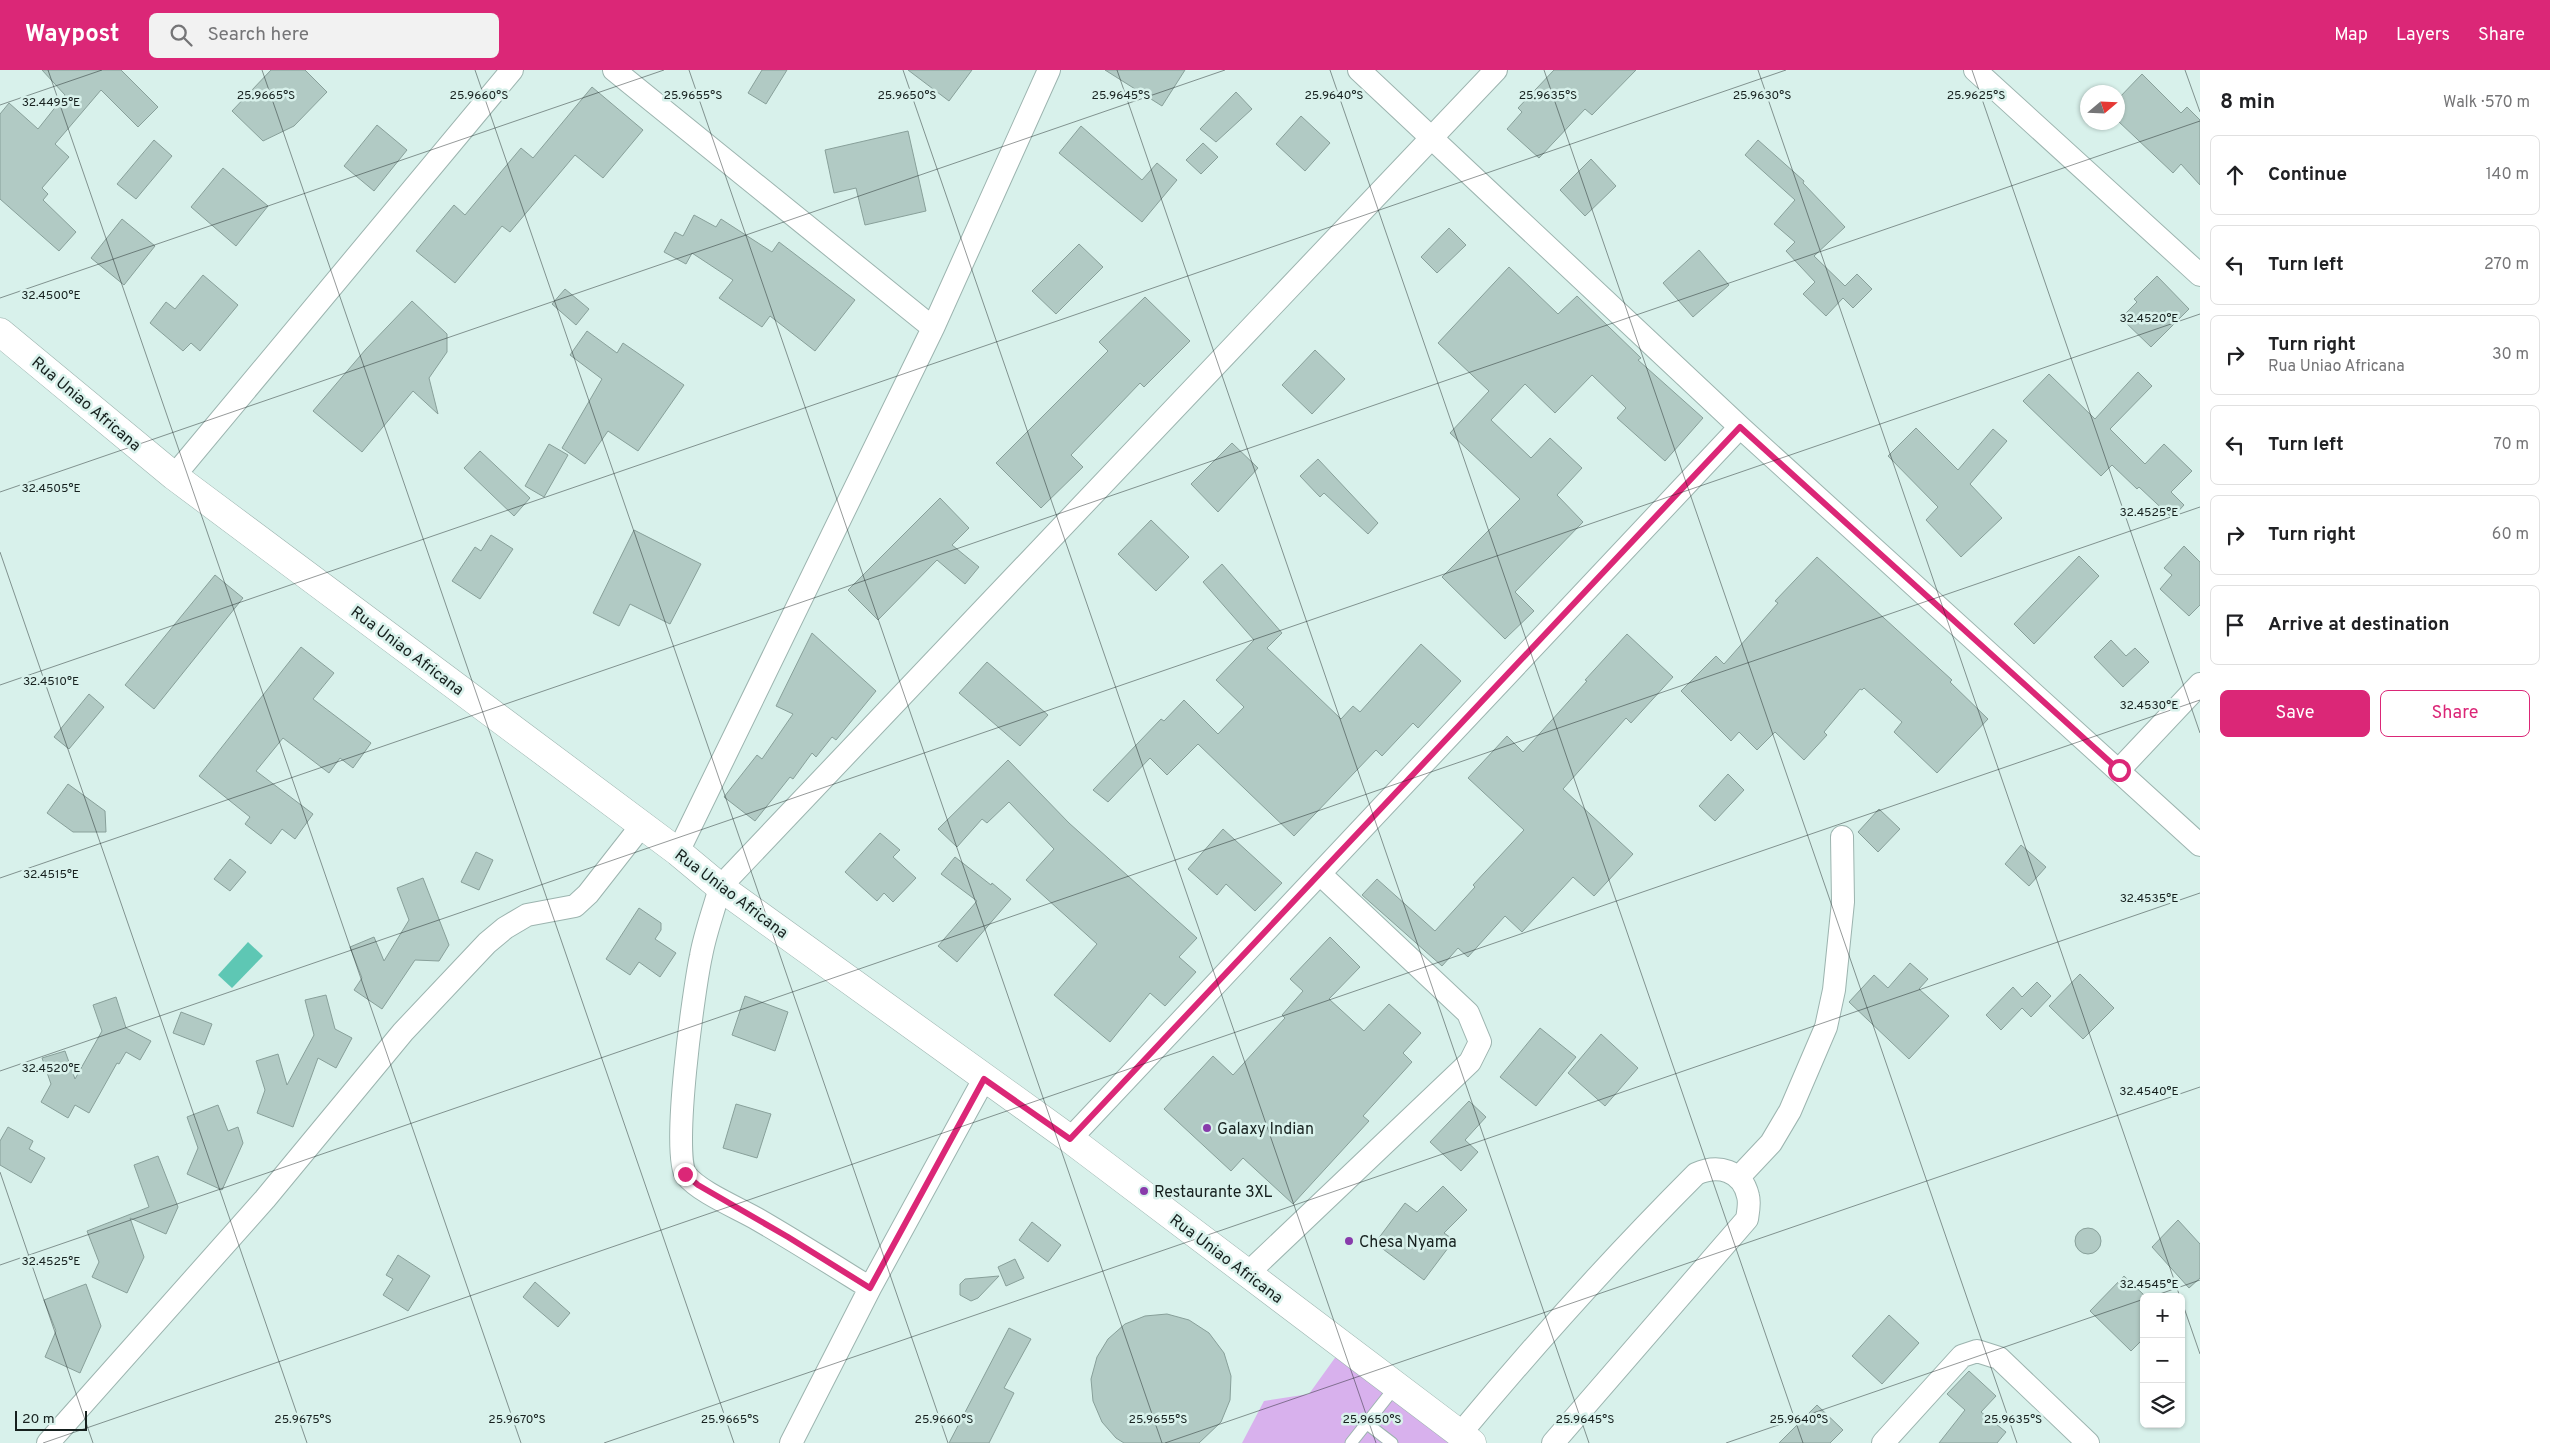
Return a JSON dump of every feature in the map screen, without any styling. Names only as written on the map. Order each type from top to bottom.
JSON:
[{"type":"main road","name":"Rua Uniao Africana","points":[[0,332],[174,476],[678,852],[720,887],[984,1079],[1070,1139],[1466,1439]]},
{"type":"street","points":[[174,476],[512,70]]},
{"type":"street","points":[[614,70],[933,328]]},
{"type":"street","points":[[678,852],[933,328],[1049,70]]},
{"type":"street","points":[[1359,70],[1740,427],[2200,845]]},
{"type":"street","points":[[870,1288],[788,1237],[698,1185],[685,1174],[681,1157],[683,1100],[694,1009],[701,955],[720,887],[1496,70]]},
{"type":"street","points":[[1976,70],[2200,275]]},
{"type":"street","points":[[1070,1139],[1740,427]]},
{"type":"street","points":[[2119,770],[2200,684]]},
{"type":"street","points":[[48,1443],[265,1199],[404,1032],[487,943],[505,928],[527,915],[576,906],[588,894],[642,825]]},
{"type":"street","points":[[1739,1177],[1771,1143],[1790,1111],[1826,1027],[1834,990],[1842,902],[1842,837]]},
{"type":"street","points":[[1247,1274],[1470,1062],[1480,1042],[1468,1013],[1320,874]]},
{"type":"street","points":[[791,1443],[870,1288],[984,1079]]},
{"type":"street","points":[[1466,1439],[1516,1366],[1626,1245],[1696,1174],[1709,1168],[1726,1169],[1739,1177],[1749,1196],[1747,1220],[1553,1443]]},
{"type":"street","points":[[1883,1443],[1962,1356],[1977,1351],[1999,1358],[2088,1443]]},
{"type":"lane","points":[[1351,1443],[1396,1386]]},
{"type":"lane","points":[[1366,1422],[1392,1443]]},
{"type":"shaded area","points":[[248,942],[263,956],[232,988],[218,975]]},
{"type":"shaded area","points":[[1337,1355],[1455,1443],[1242,1443],[1264,1401],[1309,1394]]},
{"type":"building","points":[[42,70],[121,70],[158,107],[138,127],[101,90],[55,144],[69,157],[42,188],[48,194],[43,200],[76,232],[59,251],[0,199],[0,114],[9,103],[38,129],[65,95]]},
{"type":"building","points":[[271,70],[305,70],[327,92],[294,126],[263,141],[232,111]]},
{"type":"building","points":[[762,70],[787,70],[766,104],[748,93]]},
{"type":"building","points":[[908,70],[972,70],[949,101]]},
{"type":"building","points":[[1105,70],[1185,70],[1162,106]]},
{"type":"building","points":[[1554,70],[1636,70],[1592,115],[1585,109],[1539,158],[1507,129],[1522,112],[1518,108]]},
{"type":"building","points":[[2142,74],[2181,113],[2187,107],[2200,120],[2200,185],[2181,164],[2173,173],[2125,128],[2125,92]]},
{"type":"building","points":[[592,87],[643,130],[603,178],[575,155],[510,232],[502,226],[455,283],[416,251],[454,205],[465,215],[521,148],[533,158]]},
{"type":"building","points":[[1236,92],[1252,109],[1216,142],[1200,129]]},
{"type":"building","points":[[1301,116],[1330,143],[1305,171],[1276,144]]},
{"type":"building","points":[[377,125],[407,150],[374,191],[344,166]]},
{"type":"building","points":[[1081,126],[1142,180],[1157,163],[1177,180],[1142,222],[1059,153]]},
{"type":"building","points":[[908,131],[926,211],[865,225],[856,188],[834,193],[825,150]]},
{"type":"building","points":[[154,140],[172,156],[136,199],[117,184]]},
{"type":"building","points":[[1758,140],[1804,181],[1803,183],[1845,227],[1814,256],[1845,286],[1857,274],[1872,289],[1853,308],[1843,298],[1826,316],[1803,294],[1815,282],[1786,251],[1795,242],[1774,224],[1795,200],[1745,155]]},
{"type":"building","points":[[1203,143],[1218,157],[1201,174],[1186,160]]},
{"type":"building","points":[[1591,159],[1616,186],[1585,216],[1560,190]]},
{"type":"building","points":[[223,168],[268,206],[236,246],[191,207]]},
{"type":"building","points":[[694,215],[716,227],[721,219],[772,252],[779,242],[855,300],[815,351],[770,316],[762,327],[719,298],[733,280],[692,253],[686,264],[664,252],[675,232],[683,236]]},
{"type":"building","points":[[122,219],[155,246],[124,285],[91,258]]},
{"type":"building","points":[[1449,228],[1466,245],[1437,273],[1421,257]]},
{"type":"building","points":[[1079,244],[1103,267],[1056,314],[1032,291]]},
{"type":"building","points":[[1699,250],[1729,285],[1693,317],[1663,283]]},
{"type":"building","points":[[1509,267],[1558,314],[1577,296],[1641,358],[1638,360],[1703,418],[1665,461],[1617,418],[1626,408],[1592,375],[1555,413],[1525,384],[1491,420],[1531,458],[1550,438],[1582,468],[1557,495],[1583,522],[1515,592],[1534,611],[1505,639],[1442,577],[1520,499],[1450,433],[1489,391],[1438,343]]},
{"type":"building","points":[[203,275],[238,305],[200,351],[191,343],[183,351],[150,323],[166,302],[175,309]]},
{"type":"building","points":[[2157,276],[2189,309],[2151,347],[2121,318],[2137,302],[2134,299]]},
{"type":"building","points":[[565,289],[589,309],[576,325],[552,304]]},
{"type":"building","points":[[1145,297],[1190,341],[1144,387],[1140,383],[1071,455],[1083,467],[1041,508],[996,463],[1108,351],[1099,342]]},
{"type":"building","points":[[412,301],[447,334],[447,352],[429,378],[438,414],[413,391],[362,452],[313,411],[366,349]]},
{"type":"building","points":[[587,331],[617,353],[623,343],[684,385],[638,451],[608,431],[585,464],[562,448],[602,379],[570,355]]},
{"type":"building","points":[[1315,350],[1345,379],[1312,414],[1282,385]]},
{"type":"building","points":[[2138,372],[2152,386],[2110,429],[2145,464],[2164,444],[2192,471],[2171,492],[2184,505],[2172,518],[2112,465],[2101,476],[2023,401],[2049,374],[2095,419]]},
{"type":"building","points":[[1916,428],[1958,470],[1993,429],[2007,441],[1970,484],[2002,518],[1961,557],[1926,520],[1938,507],[1888,456]]},
{"type":"building","points":[[1232,443],[1258,468],[1218,512],[1191,484]]},
{"type":"building","points":[[549,444],[568,455],[544,497],[525,486]]},
{"type":"building","points":[[480,451],[530,498],[514,516],[464,468]]},
{"type":"building","points":[[1318,459],[1378,523],[1368,534],[1324,493],[1320,497],[1300,476]]},
{"type":"building","points":[[940,498],[969,528],[952,545],[979,567],[965,584],[937,560],[878,620],[848,590]]},
{"type":"building","points":[[1151,520],[1189,557],[1156,591],[1118,554]]},
{"type":"building","points":[[634,530],[701,564],[670,624],[630,604],[619,626],[593,613]]},
{"type":"building","points":[[491,535],[513,549],[480,599],[452,581],[475,547],[481,551]]},
{"type":"building","points":[[2184,546],[2200,562],[2200,605],[2189,616],[2160,589],[2172,575],[2164,568]]},
{"type":"building","points":[[2079,556],[2099,576],[2034,644],[2014,624]]},
{"type":"building","points":[[1817,557],[1952,680],[1950,682],[1988,719],[1937,773],[1894,732],[1902,722],[1864,688],[1860,689],[1824,732],[1827,735],[1804,760],[1775,732],[1757,750],[1739,732],[1731,741],[1681,691],[1716,656],[1724,664],[1778,603],[1775,601]]},
{"type":"building","points":[[1222,564],[1282,633],[1267,648],[1341,719],[1353,706],[1360,712],[1421,644],[1461,681],[1418,728],[1413,723],[1382,756],[1376,750],[1294,836],[1198,744],[1167,775],[1150,758],[1108,802],[1093,790],[1161,719],[1164,721],[1184,700],[1218,734],[1244,707],[1216,680],[1254,640],[1203,582]]},
{"type":"building","points":[[215,575],[243,598],[154,709],[125,685]]},
{"type":"building","points":[[812,633],[876,691],[836,740],[832,737],[816,757],[812,753],[793,779],[790,777],[755,821],[724,797],[757,755],[762,759],[793,714],[776,706]]},
{"type":"building","points":[[1627,634],[1673,677],[1631,723],[1626,718],[1563,789],[1633,854],[1594,896],[1573,877],[1522,932],[1505,916],[1468,957],[1458,948],[1442,966],[1362,895],[1377,879],[1435,931],[1475,887],[1473,885],[1524,830],[1468,778],[1507,736],[1523,752]]},
{"type":"building","points":[[2111,640],[2126,656],[2135,648],[2149,662],[2123,687],[2094,657]]},
{"type":"building","points":[[301,647],[334,673],[313,699],[371,743],[353,768],[340,758],[329,773],[283,738],[256,771],[313,814],[295,839],[282,829],[271,844],[245,824],[250,817],[199,776]]},
{"type":"building","points":[[987,662],[1048,715],[1020,746],[959,693]]},
{"type":"building","points":[[89,694],[104,707],[69,749],[54,737]]},
{"type":"building","points":[[1008,760],[1069,823],[1197,938],[1179,957],[1196,972],[1165,1006],[1150,993],[1110,1042],[1054,995],[1097,944],[1026,880],[1054,849],[1009,802],[987,823],[982,819],[957,847],[938,829]]},
{"type":"building","points":[[1728,774],[1744,790],[1715,821],[1699,806]]},
{"type":"building","points":[[68,784],[105,811],[106,832],[73,832],[47,813]]},
{"type":"building","points":[[1879,809],[1900,829],[1878,852],[1858,832]]},
{"type":"building","points":[[1223,829],[1282,883],[1255,911],[1226,884],[1217,895],[1188,869]]},
{"type":"building","points":[[880,833],[900,850],[893,857],[916,878],[893,902],[884,893],[877,901],[845,872]]},
{"type":"building","points":[[2021,845],[2046,867],[2029,886],[2005,864]]},
{"type":"building","points":[[476,852],[493,860],[479,890],[461,882]]},
{"type":"building","points":[[955,857],[1011,899],[957,962],[938,946],[977,901],[941,874]]},
{"type":"building","points":[[230,859],[246,872],[230,891],[214,879]]},
{"type":"building","points":[[423,878],[449,945],[439,961],[415,960],[382,1009],[354,990],[362,978],[350,947],[374,937],[384,961],[409,920],[397,888]]},
{"type":"building","points":[[639,908],[661,923],[661,930],[655,939],[676,953],[660,977],[639,962],[630,975],[606,959]]},
{"type":"building","points":[[1330,937],[1360,967],[1329,999],[1364,1031],[1389,1004],[1421,1033],[1403,1053],[1412,1062],[1363,1116],[1369,1121],[1293,1204],[1243,1158],[1231,1171],[1164,1109],[1213,1056],[1233,1075],[1285,1018],[1282,1015],[1303,991],[1290,979]]},
{"type":"building","points":[[1910,963],[1928,979],[1919,989],[1949,1016],[1909,1059],[1849,1002],[1874,975],[1888,988]]},
{"type":"building","points":[[2080,974],[2114,1008],[2083,1039],[2049,1006]]},
{"type":"building","points":[[2037,982],[2051,996],[2031,1017],[2022,1008],[2001,1030],[1986,1015],[2013,987],[2022,997]]},
{"type":"building","points":[[326,995],[335,1029],[352,1038],[336,1068],[318,1058],[293,1127],[257,1113],[265,1090],[256,1061],[278,1054],[287,1085],[314,1035],[305,1000]]},
{"type":"building","points":[[745,996],[788,1012],[775,1051],[732,1035]]},
{"type":"building","points":[[116,997],[126,1028],[151,1041],[140,1060],[126,1052],[119,1064],[117,1063],[89,1113],[75,1105],[68,1118],[41,1102],[51,1084],[42,1058],[65,1051],[75,1079],[102,1031],[93,1005]]},
{"type":"building","points":[[181,1012],[212,1024],[204,1045],[173,1033]]},
{"type":"building","points":[[1540,1028],[1576,1057],[1536,1106],[1500,1077]]},
{"type":"building","points":[[1601,1034],[1638,1068],[1605,1106],[1568,1073]]},
{"type":"building","points":[[1469,1101],[1486,1117],[1465,1140],[1478,1152],[1461,1171],[1430,1142]]},
{"type":"building","points":[[736,1104],[771,1114],[757,1158],[723,1148]]},
{"type":"building","points":[[218,1105],[228,1131],[238,1127],[243,1143],[222,1190],[187,1174],[198,1148],[187,1117]]},
{"type":"building","points":[[8,1127],[33,1141],[29,1149],[45,1158],[31,1183],[0,1165],[0,1141]]},
{"type":"building","points":[[158,1156],[178,1207],[166,1234],[130,1218],[144,1257],[127,1293],[92,1277],[99,1262],[87,1231],[149,1207],[134,1165]]},
{"type":"building","points":[[1443,1186],[1467,1210],[1444,1233],[1454,1240],[1424,1280],[1375,1243],[1405,1203],[1417,1212]]},
{"type":"building","points":[[2178,1220],[2200,1244],[2200,1278],[2189,1288],[2152,1247]]},
{"type":"building","points":[[1032,1222],[1061,1245],[1048,1262],[1019,1240]]},
{"type":"building","points":[[2088,1228],[2097,1232],[2101,1241],[2097,1250],[2088,1254],[2079,1250],[2075,1241],[2079,1232]]},
{"type":"building","points":[[398,1255],[430,1276],[408,1311],[383,1295],[393,1279],[386,1275]]},
{"type":"building","points":[[1015,1259],[1024,1278],[1006,1286],[998,1267]]},
{"type":"building","points":[[999,1276],[978,1298],[971,1301],[960,1295],[960,1284],[965,1279]]},
{"type":"building","points":[[2124,1276],[2142,1293],[2140,1293],[2140,1342],[2131,1351],[2090,1311]]},
{"type":"building","points":[[535,1282],[570,1313],[558,1327],[523,1297]]},
{"type":"building","points":[[86,1284],[101,1326],[80,1373],[45,1357],[56,1331],[44,1300]]},
{"type":"building","points":[[1167,1314],[1189,1320],[1209,1333],[1224,1353],[1231,1376],[1230,1400],[1221,1422],[1199,1443],[1124,1443],[1116,1438],[1102,1422],[1093,1401],[1091,1379],[1097,1357],[1108,1339],[1125,1324],[1145,1316]]},
{"type":"building","points":[[1889,1315],[1919,1343],[1882,1384],[1852,1356]]},
{"type":"building","points":[[1009,1328],[1031,1339],[1004,1388],[1014,1393],[989,1443],[949,1443]]},
{"type":"building","points":[[1969,1371],[1996,1396],[1981,1412],[2006,1432],[1997,1443],[1939,1443],[1965,1410],[1947,1394]]},
{"type":"building","points":[[1817,1405],[1843,1430],[1830,1443],[1779,1443]]},
{"type":"place","name":"Galaxy Indian","points":[[1207,1128]]},
{"type":"place","name":"Restaurante 3XL","points":[[1144,1191]]},
{"type":"place","name":"Chesa Nyama","points":[[1349,1241]]},
{"type":"route","points":[[685,1174],[698,1185],[788,1237],[870,1288],[984,1079],[1070,1139],[1740,427],[2119,770]]}]
